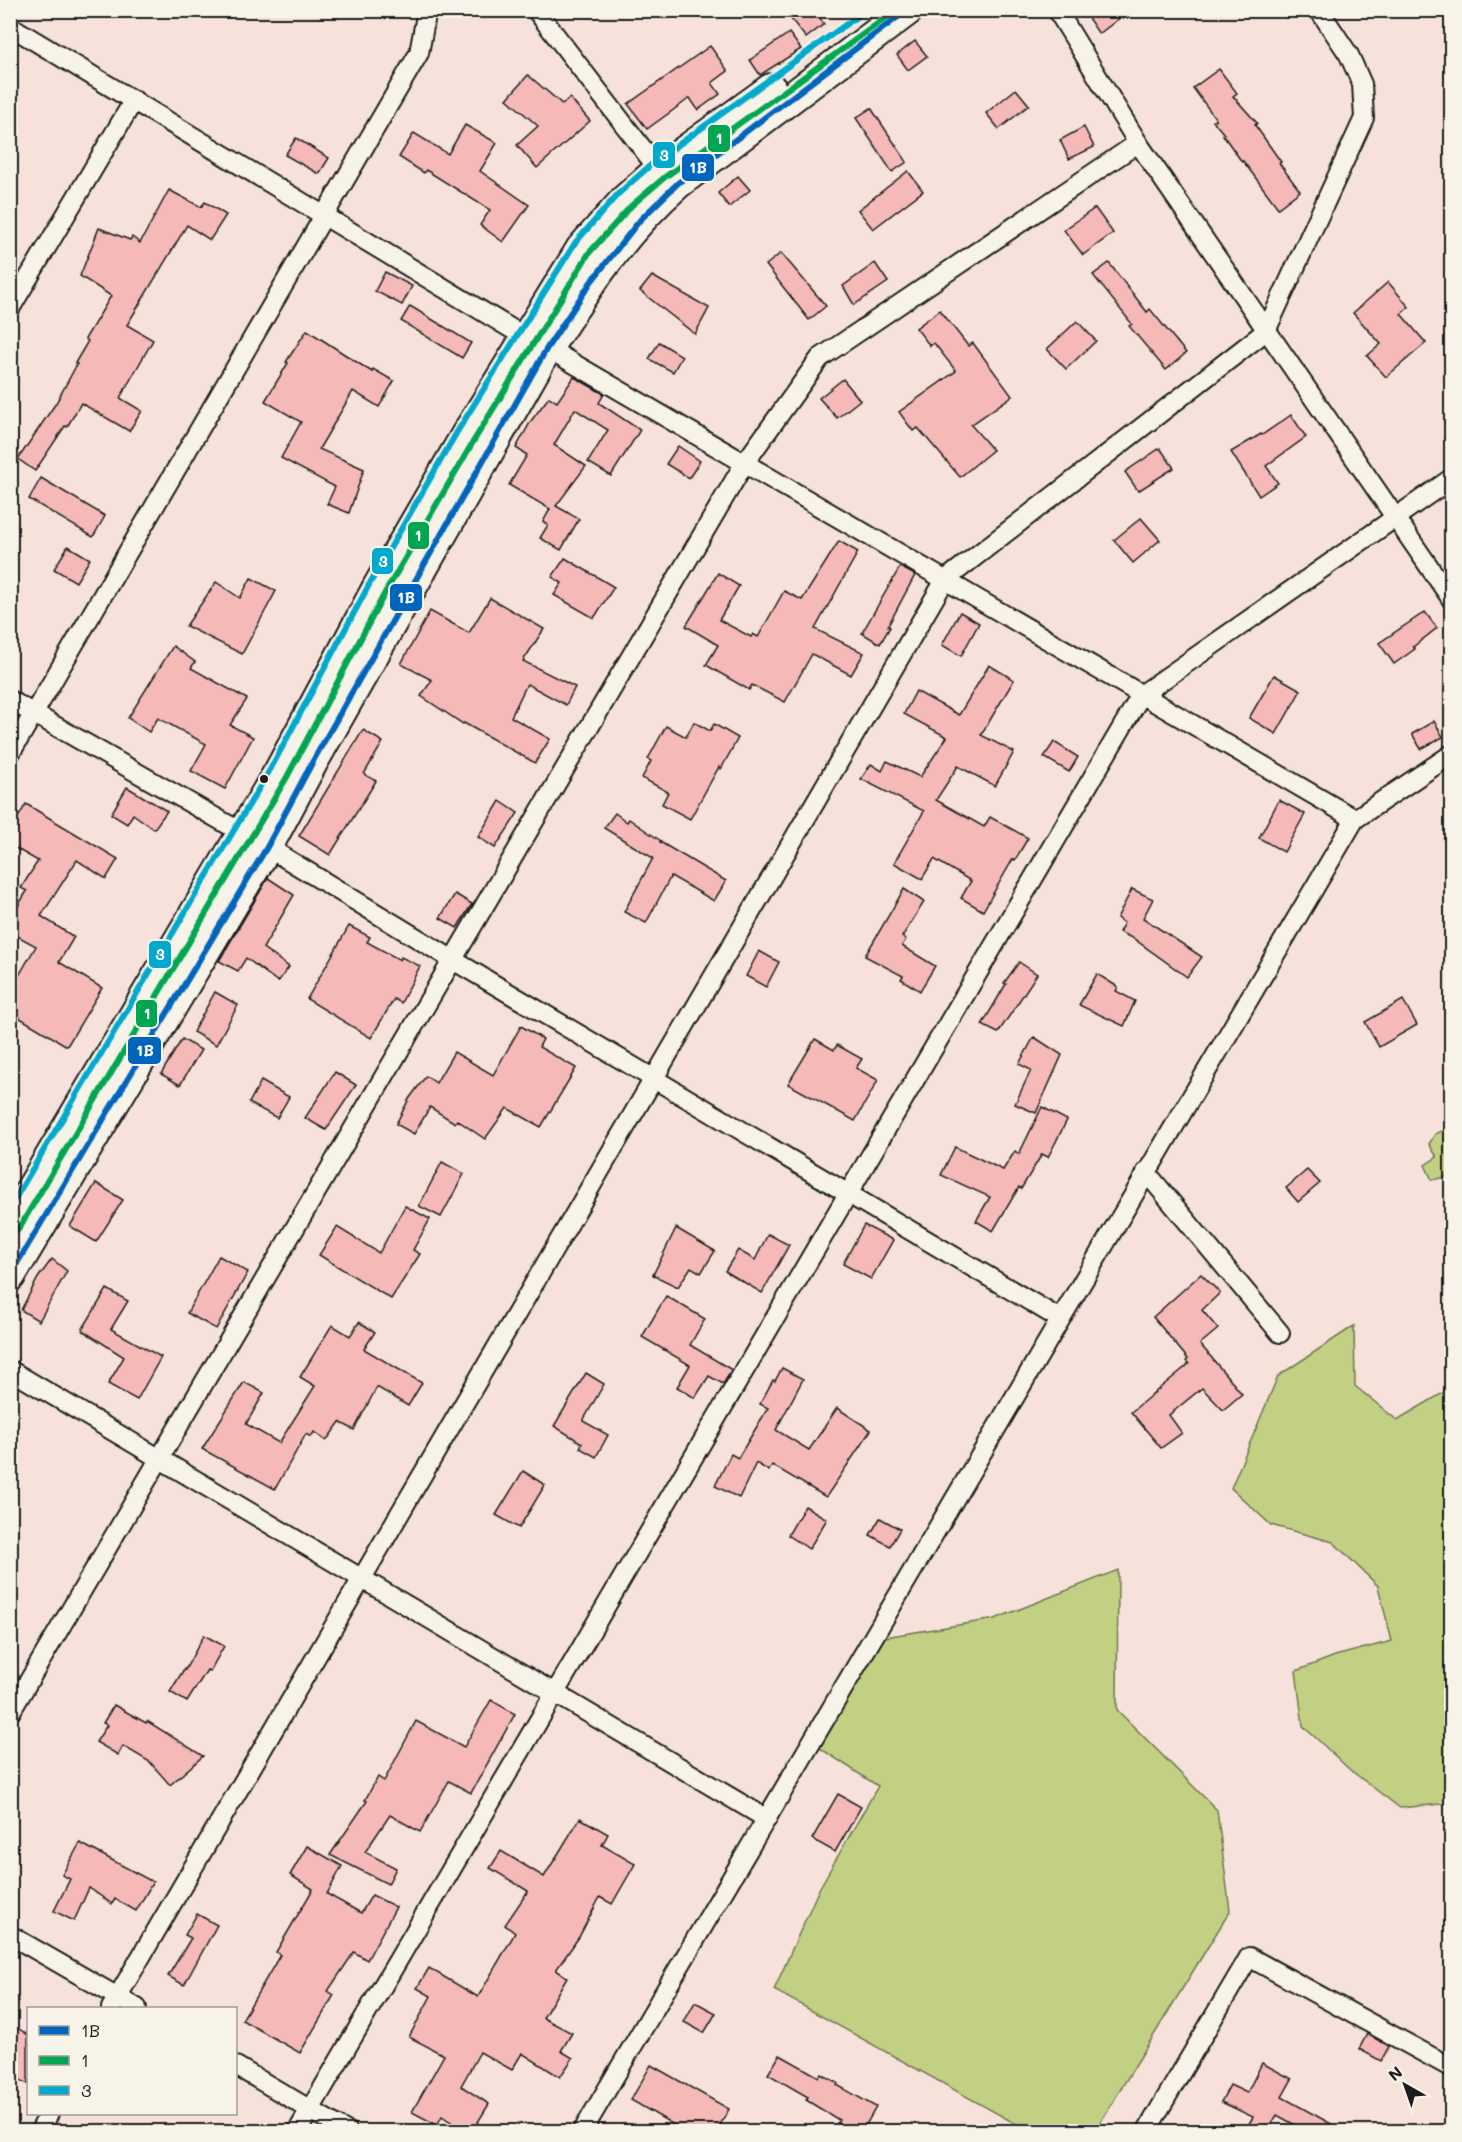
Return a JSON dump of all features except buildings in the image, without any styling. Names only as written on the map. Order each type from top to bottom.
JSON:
[{"type":"main road","points":[[536,343],[582,248],[624,201],[659,170],[882,10]]},
{"type":"main road","points":[[10,1276],[255,840],[279,772],[378,587],[465,437],[536,343],[655,203],[678,183],[908,10]]},
{"type":"main road","points":[[10,1225],[255,840]]},
{"type":"street","points":[[10,754],[419,53],[427,10]]},
{"type":"street","points":[[536,10],[659,170]]},
{"type":"street","points":[[1057,10],[1138,143],[1452,600]]},
{"type":"street","points":[[114,2003],[945,580],[1266,331],[1364,118],[1362,84],[1349,55],[1319,10]]},
{"type":"street","points":[[10,26],[536,343],[1355,819]]},
{"type":"street","points":[[10,309],[134,100]]},
{"type":"street","points":[[10,1713],[744,464],[820,358],[1138,143]]},
{"type":"street","points":[[297,2132],[1141,695],[1452,478]]},
{"type":"street","points":[[10,700],[255,840],[453,960],[1060,1318]]},
{"type":"street","points":[[582,2132],[1355,819],[1452,754]]},
{"type":"street","points":[[1146,1172],[1280,1333]]},
{"type":"street","points":[[10,1370],[767,1819]]},
{"type":"street","points":[[10,1935],[114,2003],[132,2007]]},
{"type":"street","points":[[1146,2132],[1249,1957],[1452,2068]]},
{"type":"street","points":[[237,2067],[348,2132]]},
{"type":"street","points":[[39,2132],[49,2115]]},
{"type":"green space","points":[[1451,1129],[1451,1176],[1432,1180],[1425,1165],[1437,1157],[1429,1144],[1435,1134]]},
{"type":"green space","points":[[1354,1326],[1355,1386],[1397,1420],[1443,1393],[1451,1377],[1451,1803],[1400,1808],[1349,1769],[1303,1726],[1296,1671],[1335,1656],[1392,1641],[1378,1586],[1333,1542],[1271,1525],[1231,1488],[1278,1376]]},
{"type":"green space","points":[[1118,1570],[1117,1710],[1217,1810],[1230,1911],[1095,2131],[1029,2131],[774,1990],[819,1889],[878,1786],[812,1743],[873,1639],[995,1619]]},
{"type":"transit line","name":"3","points":[[10,1207],[271,768],[370,583],[457,432],[575,243],[618,194],[653,163],[866,10]]},
{"type":"transit line","name":"1B","points":[[10,1275],[267,847],[313,761],[547,348],[591,282],[640,220],[678,183],[907,10]]},
{"type":"transit line","name":"1","points":[[18,1230],[287,777],[386,591],[473,442],[589,253],[631,206],[665,177],[887,17]]}]
